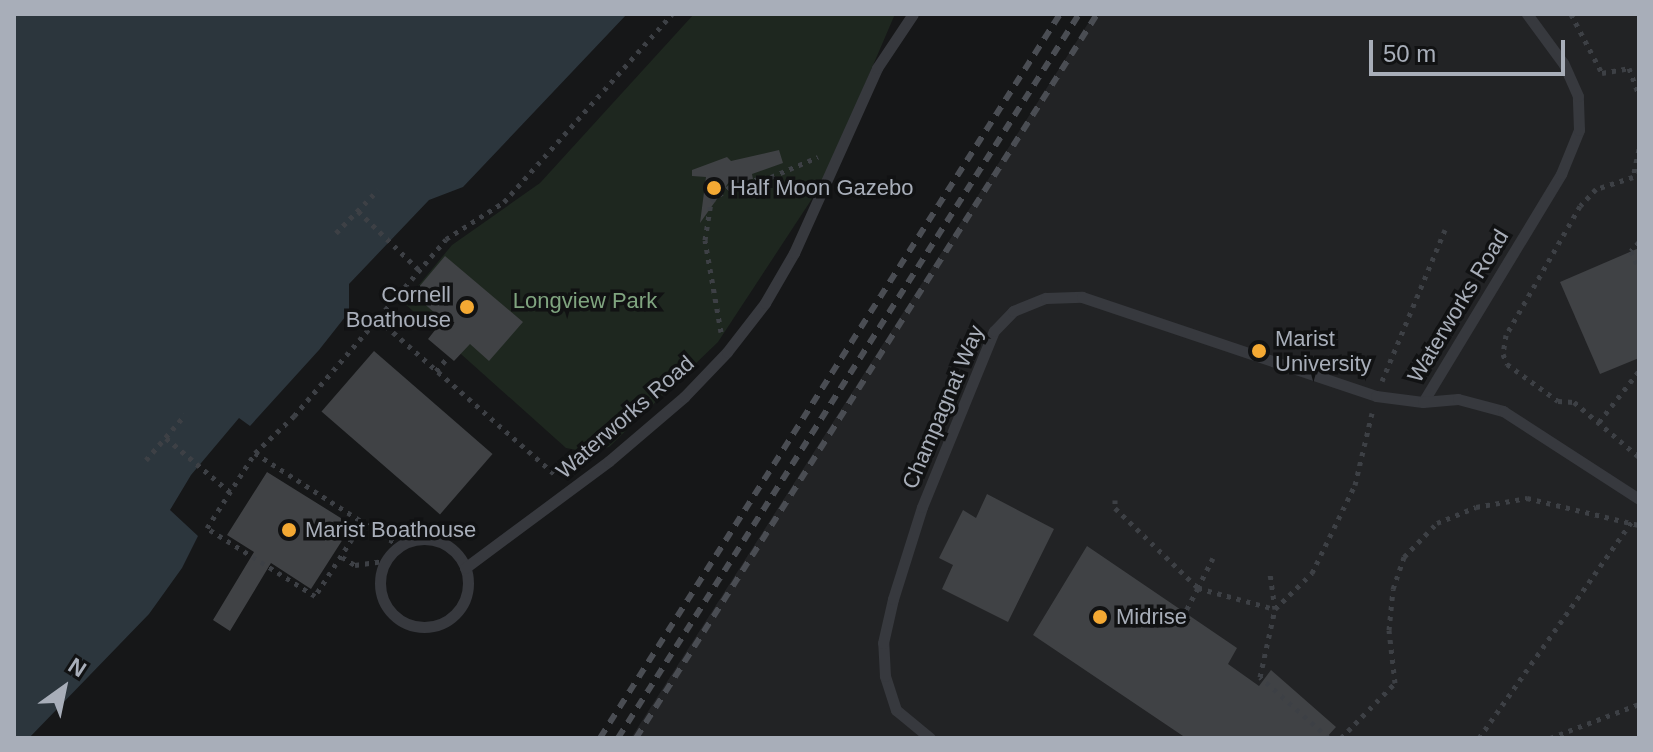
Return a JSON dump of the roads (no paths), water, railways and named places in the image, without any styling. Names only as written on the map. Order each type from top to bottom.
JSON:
[{"type":"lane","name":"Waterworks Road","points":[[465,568],[574,490],[684,397],[727,352],[794,253],[877,68],[913,14]]},
{"type":"lane","name":"Waterworks Road","points":[[1423,402],[1561,174],[1579,130],[1578,96],[1563,63],[1527,14]]},
{"type":"lane","name":"Champagnat Way","points":[[930,738],[896,710],[885,676],[883,643],[922,507],[994,331],[1013,311],[1046,298],[1082,297],[1376,396],[1423,402]]},
{"type":"lane","name":"Waterworks Road","points":[[1423,402],[1458,399],[1503,411],[1639,499]]},
{"type":"lane","points":[[435,541],[458,556],[465,568],[466,598],[458,612],[432,627],[417,627],[390,613],[382,599],[384,561],[400,546],[435,541]]},
{"type":"railway","points":[[600,738],[1060,14]]},
{"type":"railway","points":[[618,738],[1079,14]]},
{"type":"railway","points":[[636,738],[1097,14]]},
{"type":"place","name":"Half Moon Gazebo","points":[[714,188]]},
{"type":"place","name":"Cornell Boathouse","points":[[467,307]]},
{"type":"place","name":"Marist University","points":[[1259,351]]},
{"type":"place","name":"Marist Boathouse","points":[[289,530]]},
{"type":"place","name":"Midrise","points":[[1100,617]]},
{"type":"park label","name":"Longview Park","points":[[585,301]]}]
